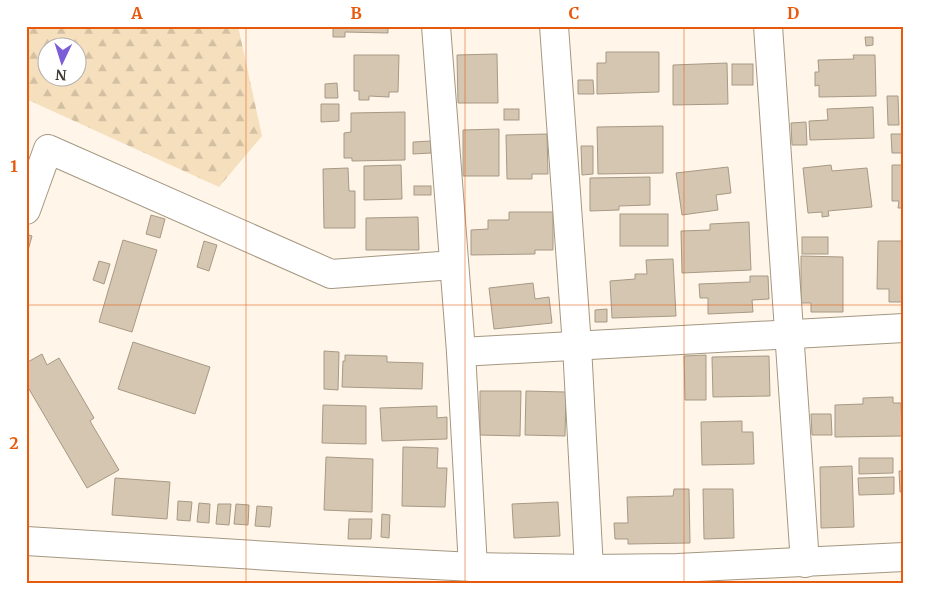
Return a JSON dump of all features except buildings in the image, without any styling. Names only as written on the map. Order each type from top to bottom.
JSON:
[{"type":"street","points":[[436,26],[461,352],[473,567]]},
{"type":"street","points":[[554,26],[577,346],[589,569]]},
{"type":"street","points":[[768,26],[805,563]]},
{"type":"street","points":[[26,210],[48,149],[331,274],[454,265]]},
{"type":"street","points":[[461,352],[904,328]]},
{"type":"street","points":[[26,541],[473,567],[677,568],[904,557]]},
{"type":"green space","points":[[26,26],[238,26],[262,136],[219,187],[26,99]]}]
